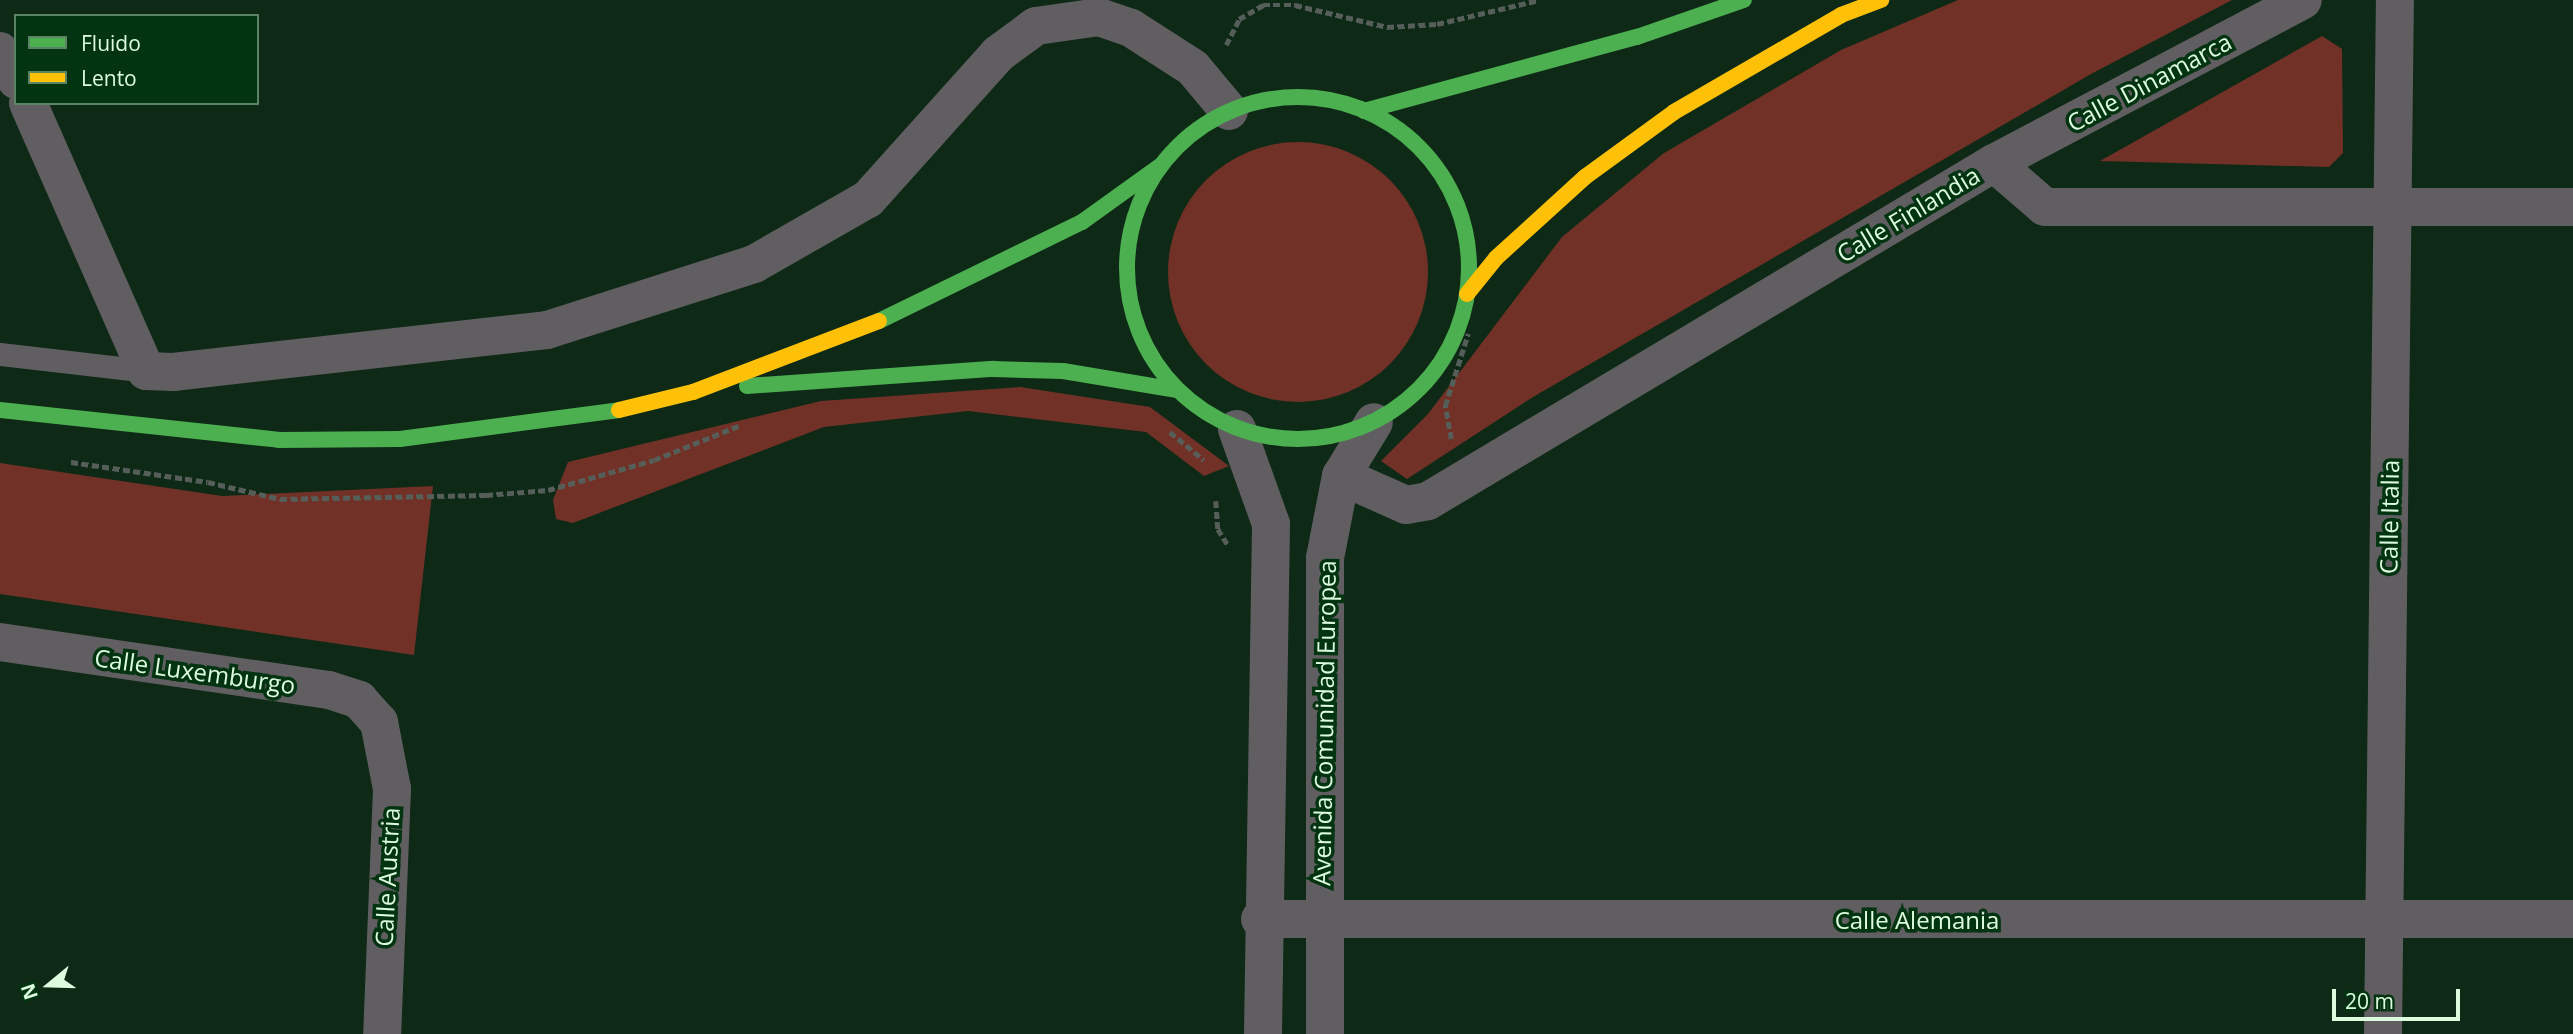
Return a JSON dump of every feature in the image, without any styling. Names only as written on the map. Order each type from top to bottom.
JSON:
[{"type":"main road","points":[[1364,111],[1637,37],[1744,0]]},
{"type":"main road","points":[[1467,294],[1496,258],[1585,177],[1674,112],[1841,15],[1881,0]]},
{"type":"main road","points":[[0,411],[279,440],[400,439],[588,416],[693,392],[880,372],[993,369],[1063,371],[1177,390],[1237,429],[1306,440],[1374,422],[1436,370],[1456,334],[1467,294],[1468,249],[1440,176],[1403,133],[1364,111],[1296,97],[1228,111],[1203,125],[1160,166],[1082,222],[873,324],[693,392]]},
{"type":"main road","points":[[1160,166],[1136,214],[1127,281],[1141,333],[1177,390]]},
{"type":"street","name":"Calle Dinamarca","points":[[1994,163],[2303,0]]},
{"type":"street","name":"Calle Italia","points":[[2383,1034],[2395,0]]},
{"type":"street","points":[[29,105],[146,371],[353,355],[547,330],[754,264],[868,199],[998,54],[1036,26],[1099,17],[1161,44],[1205,81],[1228,111]]},
{"type":"street","points":[[0,51],[14,76]]},
{"type":"street","name":"Calle Finlandia","points":[[1427,501],[1994,163],[2045,206],[2573,207]]},
{"type":"street","name":"Avenida Comunidad Europea","points":[[1325,1034],[1322,922],[1323,610],[1330,515],[1341,476],[1374,422]]},
{"type":"street","points":[[1237,429],[1270,524],[1260,919],[1263,1034]]},
{"type":"street","points":[[1341,476],[1406,505],[1427,501]]},
{"type":"street","name":"Calle Luxemburgo","points":[[0,642],[329,690],[359,700],[379,722]]},
{"type":"street","name":"Calle Austria","points":[[379,722],[392,789],[382,1034]]},
{"type":"street","name":"Calle Alemania","points":[[1260,919],[1322,922],[2573,919]]},
{"type":"lane","points":[[0,354],[146,371]]},
{"type":"path","points":[[1205,81],[1239,19],[1263,5],[1295,5],[1387,26],[1437,24],[1539,0]]},
{"type":"path","points":[[1427,501],[1446,469],[1452,434],[1445,406],[1472,321]]},
{"type":"path","points":[[55,460],[208,482],[280,499],[486,495],[548,490],[654,460],[752,420]]},
{"type":"path","points":[[1160,424],[1213,468],[1260,491]]},
{"type":"path","points":[[1216,493],[1218,529],[1241,565],[1269,571]]},
{"type":"shaded area","points":[[1958,0],[2232,0],[2091,74],[1533,397],[1407,479],[1381,461],[1428,414],[1562,237],[1664,153],[1841,50]]},
{"type":"shaded area","points":[[2322,36],[2342,49],[2343,153],[2329,167],[2100,161]]},
{"type":"shaded area","points":[[1285,142],[1311,142],[1336,147],[1359,157],[1381,171],[1399,189],[1423,234],[1428,272],[1423,310],[1413,333],[1399,355],[1381,373],[1336,397],[1311,402],[1285,402],[1260,397],[1237,387],[1215,373],[1197,355],[1173,310],[1168,285],[1168,259],[1173,234],[1183,211],[1197,189],[1215,171],[1260,147]]},
{"type":"shaded area","points":[[1020,387],[1150,407],[1229,466],[1204,476],[1146,432],[968,411],[824,427],[573,523],[556,519],[553,500],[568,462],[821,401]]},
{"type":"shaded area","points":[[0,463],[222,496],[433,486],[414,655],[0,594]]},
{"type":"traffic: fast","points":[[1364,111],[1637,37],[1744,0]]},
{"type":"traffic: fast","points":[[1298,97],[1331,101],[1363,110],[1393,126],[1419,147],[1440,173],[1456,203],[1465,235],[1469,268],[1465,301],[1456,333],[1440,363],[1419,389],[1393,410],[1363,426],[1331,435],[1298,439],[1265,435],[1233,426],[1203,410],[1177,389],[1156,363],[1140,333],[1131,301],[1127,268],[1131,235],[1140,203],[1156,173],[1177,147],[1203,126],[1233,110],[1265,101],[1298,97]]},
{"type":"traffic: fast","points":[[879,321],[1082,222],[1160,166]]},
{"type":"traffic: fast","points":[[747,386],[993,369],[1063,371],[1177,390]]},
{"type":"traffic: fast","points":[[0,410],[279,440],[400,439],[619,410]]},
{"type":"traffic: slow","points":[[1467,294],[1496,258],[1585,177],[1674,112],[1841,15],[1881,0]]},
{"type":"traffic: slow","points":[[619,410],[693,392],[879,321]]}]
